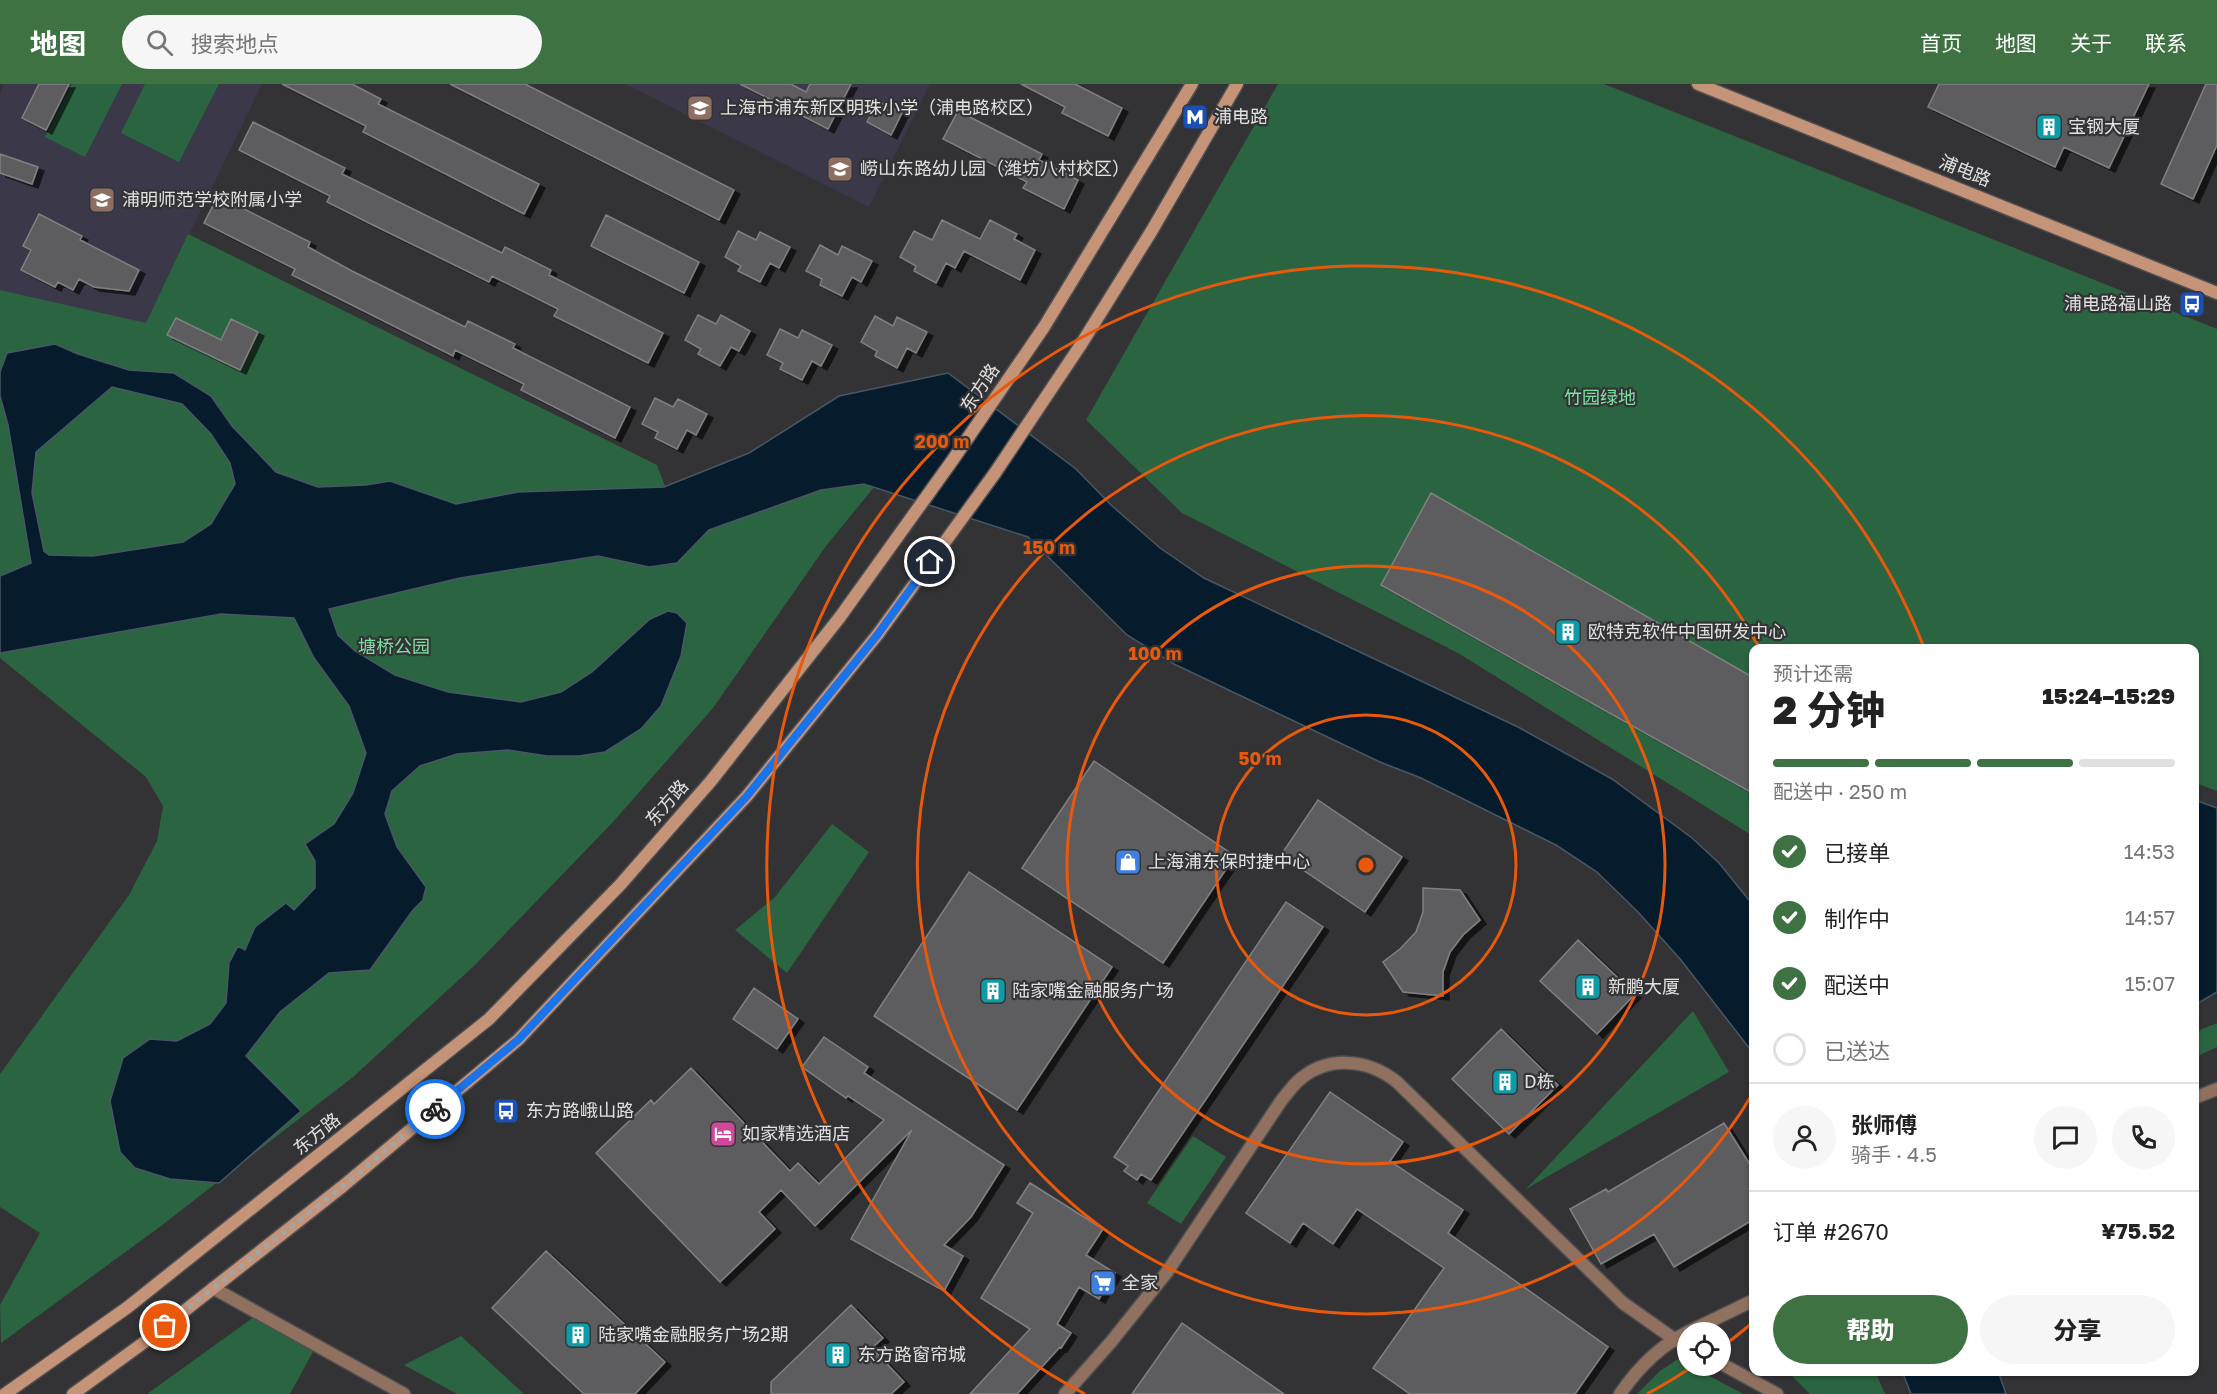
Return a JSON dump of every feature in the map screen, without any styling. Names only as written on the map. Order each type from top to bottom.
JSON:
[{"type":"main road","name":"东方路","points":[[4,1394],[128,1307],[489,1019],[620,885],[696,798],[840,617],[952,461],[1044,327],[1192,84]]},
{"type":"main road","points":[[73,1394],[343,1186],[518,1040],[747,796],[878,634],[995,473],[1080,346],[1151,232],[1237,84]]},
{"type":"main road","name":"浦电路","points":[[1698,84],[2217,293]]},
{"type":"street","points":[[1065,1394],[1111,1342],[1167,1272],[1281,1101],[1297,1082],[1318,1069],[1338,1063],[1361,1064],[1383,1071],[1397,1082],[1623,1303],[1677,1340]]},
{"type":"street","points":[[2199,1096],[2217,1089]]},
{"type":"street","points":[[213,1288],[236,1303],[404,1394]]},
{"type":"street","points":[[1709,1322],[1749,1302]]},
{"type":"street","points":[[1620,1394],[1649,1358],[1677,1338]]},
{"type":"street","points":[[1731,1369],[1776,1394]]},
{"type":"shaded area","name":"浦明师范学校附属小学","points":[[4,84],[262,84],[146,324],[0,290],[0,94]]},
{"type":"shaded area","name":"崂山东路幼儿园（潍坊八村校区）","points":[[625,84],[930,84],[869,207]]},
{"type":"green space","points":[[72,84],[122,84],[85,157],[45,137]]},
{"type":"green space","points":[[145,84],[219,84],[179,162],[121,133]]},
{"type":"green space","name":"竹园绿地","points":[[1278,84],[1604,84],[2217,329],[2217,791],[2199,785],[2199,644],[1749,644],[1749,834],[1458,653],[1182,513],[1086,420]]},
{"type":"green space","name":"塘桥公园","points":[[188,234],[657,465],[665,486],[749,453],[839,396],[948,373],[960,382],[826,546],[713,708],[613,822],[474,966],[353,1077],[161,1226],[1,1343],[0,1305],[40,1233],[0,1207],[0,1074],[129,895],[157,841],[163,806],[146,777],[0,658],[0,290],[146,323]]},
{"type":"green space","points":[[832,824],[869,852],[787,973],[735,930],[775,897]]},
{"type":"green space","points":[[1693,1011],[1729,1072],[1526,1189]]},
{"type":"green space","points":[[2217,1023],[2217,1047],[2199,1055],[2199,1030]]},
{"type":"green space","points":[[1193,1136],[1226,1157],[1181,1224],[1147,1203]]},
{"type":"green space","points":[[258,1314],[316,1346],[290,1394],[147,1394]]},
{"type":"green space","points":[[461,1336],[524,1394],[457,1394],[404,1365]]},
{"type":"green space","points":[[1677,1360],[1677,1376],[1710,1376],[1743,1394],[1637,1394],[1660,1371]]},
{"type":"green space","points":[[1792,1376],[1877,1376],[1885,1394],[1810,1394]]},
{"type":"water","points":[[55,344],[78,354],[129,370],[174,373],[211,396],[232,426],[276,472],[318,487],[366,485],[390,481],[456,504],[518,492],[664,487],[749,453],[839,396],[948,373],[1076,469],[1111,505],[1160,548],[1204,578],[1518,727],[1612,779],[1692,838],[1719,863],[1749,900],[1749,1048],[1681,960],[1638,912],[1597,872],[1556,845],[1421,778],[1380,762],[1174,664],[1127,635],[1028,537],[864,484],[821,490],[709,530],[677,563],[649,567],[598,556],[460,578],[329,609],[338,635],[355,651],[395,675],[448,692],[521,702],[561,692],[592,672],[650,619],[668,611],[677,613],[687,623],[681,656],[661,706],[641,729],[605,752],[579,756],[547,756],[508,750],[457,754],[420,766],[392,791],[385,814],[397,847],[426,887],[423,900],[413,910],[370,970],[329,973],[280,1012],[246,1056],[301,1111],[219,1183],[170,1179],[135,1168],[120,1152],[110,1101],[123,1058],[150,1039],[177,1041],[210,1024],[226,1003],[229,963],[238,946],[245,950],[255,927],[286,903],[294,910],[315,888],[315,861],[305,844],[334,824],[353,793],[366,753],[349,706],[314,658],[294,618],[221,614],[0,653],[0,576],[31,563],[8,425],[0,396],[0,372],[7,353]],"holes":[[[112,387],[182,404],[211,434],[230,463],[235,484],[211,524],[183,542],[93,556],[49,555],[44,551],[32,493],[36,452]]]},
{"type":"water","points":[[2199,801],[2217,808],[2217,992],[2199,1003]]},
{"type":"water","points":[[1904,1376],[2000,1376],[2006,1394],[1911,1394]]},
{"type":"building","points":[[39,84],[69,84],[46,130],[22,118]]},
{"type":"building","points":[[282,84],[352,84],[381,99],[378,104],[539,184],[524,214],[363,132],[366,126]]},
{"type":"building","points":[[450,84],[525,84],[734,190],[719,220]]},
{"type":"building","points":[[740,84],[791,84],[806,92],[810,84],[851,84],[828,129]]},
{"type":"building","points":[[1021,84],[1075,84],[1122,108],[1108,136],[1062,113],[1065,107]]},
{"type":"building","name":"宝钢大厦","points":[[1939,84],[2149,84],[2109,168],[2064,147],[2055,167],[1928,107]]},
{"type":"building","points":[[2206,84],[2217,84],[2217,145],[2193,199],[2161,184]]},
{"type":"building","points":[[878,101],[902,113],[891,135],[867,122]]},
{"type":"building","points":[[958,111],[1042,154],[1039,160],[1078,180],[1064,209],[1023,188],[1027,182],[943,139]]},
{"type":"building","points":[[253,122],[345,168],[342,174],[502,253],[505,247],[551,270],[549,275],[663,333],[648,363],[554,316],[558,309],[492,276],[489,282],[373,225],[327,202],[330,196],[239,150]]},
{"type":"building","points":[[0,154],[38,167],[32,184],[0,173]]},
{"type":"building","points":[[218,196],[310,242],[308,247],[352,271],[465,327],[468,321],[515,344],[513,348],[630,407],[615,438],[521,390],[524,384],[455,350],[453,356],[292,275],[295,269],[204,223]]},
{"type":"building","points":[[39,214],[82,236],[80,240],[139,270],[129,291],[94,287],[79,279],[73,290],[58,282],[55,287],[21,270],[31,250],[23,246]]},
{"type":"building","points":[[606,215],[699,262],[684,293],[591,246]]},
{"type":"building","points":[[942,220],[980,239],[990,220],[1017,234],[1014,239],[1035,250],[1020,280],[964,251],[955,268],[946,263],[936,283],[914,271],[916,266],[900,257],[914,231],[932,240]]},
{"type":"building","points":[[738,231],[756,240],[760,232],[790,247],[779,268],[770,263],[760,282],[738,271],[741,266],[725,257]]},
{"type":"building","points":[[820,245],[838,255],[842,246],[872,261],[861,282],[852,277],[842,296],[820,285],[822,279],[806,271]]},
{"type":"building","points":[[698,315],[716,324],[721,315],[750,331],[739,351],[731,347],[720,366],[698,354],[701,349],[685,340]]},
{"type":"building","points":[[875,316],[893,326],[897,317],[927,332],[916,353],[907,348],[897,368],[875,356],[877,351],[861,342]]},
{"type":"building","points":[[176,318],[221,340],[231,319],[258,332],[240,370],[167,335]]},
{"type":"building","points":[[780,329],[798,338],[802,330],[832,345],[821,366],[812,361],[802,380],[780,369],[783,363],[767,355]]},
{"type":"building","points":[[655,398],[673,407],[678,399],[707,414],[696,435],[687,430],[677,449],[655,438],[658,432],[642,424]]},
{"type":"building","name":"欧特克软件中国研发中心","points":[[1431,493],[1749,675],[1749,791],[1381,585]]},
{"type":"building","name":"上海浦东保时捷中心","points":[[1094,761],[1235,856],[1163,963],[1022,868]]},
{"type":"building","points":[[1318,800],[1402,857],[1365,912],[1281,855]]},
{"type":"building","name":"陆家嘴金融服务广场","points":[[969,872],[1112,967],[1017,1110],[874,1016]]},
{"type":"building","points":[[1423,888],[1460,890],[1480,920],[1463,935],[1450,952],[1443,972],[1443,996],[1403,992],[1383,962],[1400,949],[1416,932],[1423,912]]},
{"type":"building","points":[[1286,902],[1323,927],[1151,1180],[1141,1174],[1137,1180],[1124,1171],[1128,1166],[1114,1157]]},
{"type":"building","name":"新鹏大厦","points":[[1578,940],[1635,994],[1597,1034],[1540,981]]},
{"type":"building","points":[[754,988],[798,1019],[777,1049],[733,1019]]},
{"type":"building","name":"D栋","points":[[1501,1029],[1558,1085],[1509,1134],[1452,1079]]},
{"type":"building","points":[[824,1037],[868,1067],[864,1073],[1004,1165],[971,1217],[944,1245],[963,1256],[944,1291],[851,1239],[912,1130],[815,1226],[781,1190],[759,1212],[775,1229],[720,1282],[596,1153],[651,1100],[654,1104],[691,1068],[790,1171],[798,1163],[819,1184],[884,1120],[848,1096],[846,1098],[802,1067]]},
{"type":"building","points":[[1330,1092],[1403,1142],[1390,1161],[1463,1210],[1448,1233],[1608,1347],[1575,1394],[1410,1394],[1373,1368],[1444,1268],[1357,1209],[1333,1244],[1303,1223],[1290,1243],[1246,1213]]},
{"type":"building","points":[[1724,1123],[1749,1163],[1749,1222],[1674,1267],[1654,1234],[1601,1264],[1570,1209],[1606,1189],[1608,1192]]},
{"type":"building","points":[[1030,1183],[1103,1229],[1086,1255],[1115,1273],[1099,1299],[1079,1287],[1057,1324],[1071,1333],[1061,1348],[1017,1394],[970,1394],[1030,1329],[981,1298],[1033,1213],[1017,1203]]},
{"type":"building","name":"陆家嘴金融服务广场2期","points":[[546,1251],[665,1362],[635,1394],[584,1394],[492,1308]]},
{"type":"building","name":"东方路窗帘城","points":[[851,1305],[883,1338],[872,1348],[904,1382],[891,1394],[771,1394],[771,1382]]},
{"type":"building","points":[[1182,1323],[1284,1394],[1132,1394]]},
{"type":"way so far","points":[[165,1326],[343,1186],[435,1109]]},
{"type":"place","name":"上海市浦东新区明珠小学（浦电路校区）","points":[[700,108]]},
{"type":"place","name":"浦电路","points":[[1195,117]]},
{"type":"place","name":"宝钢大厦","points":[[2049,127]]},
{"type":"place","name":"崂山东路幼儿园（潍坊八村校区）","points":[[840,169]]},
{"type":"place","name":"浦明师范学校附属小学","points":[[102,200]]},
{"type":"place","name":"浦电路福山路","points":[[2192,304]]},
{"type":"place","name":"欧特克软件中国研发中心","points":[[1568,632]]},
{"type":"place","name":"上海浦东保时捷中心","points":[[1128,862]]},
{"type":"place","name":"新鹏大厦","points":[[1588,987]]},
{"type":"place","name":"陆家嘴金融服务广场","points":[[993,991]]},
{"type":"place","name":"D栋","points":[[1505,1082]]},
{"type":"place","name":"东方路峨山路","points":[[506,1111]]},
{"type":"place","name":"如家精选酒店","points":[[723,1134]]},
{"type":"place","name":"全家","points":[[1103,1283]]},
{"type":"place","name":"陆家嘴金融服务广场2期","points":[[578,1335]]},
{"type":"place","name":"东方路窗帘城","points":[[838,1355]]},
{"type":"route","points":[[435,1109],[518,1040],[747,796],[878,634],[930,562]]}]
